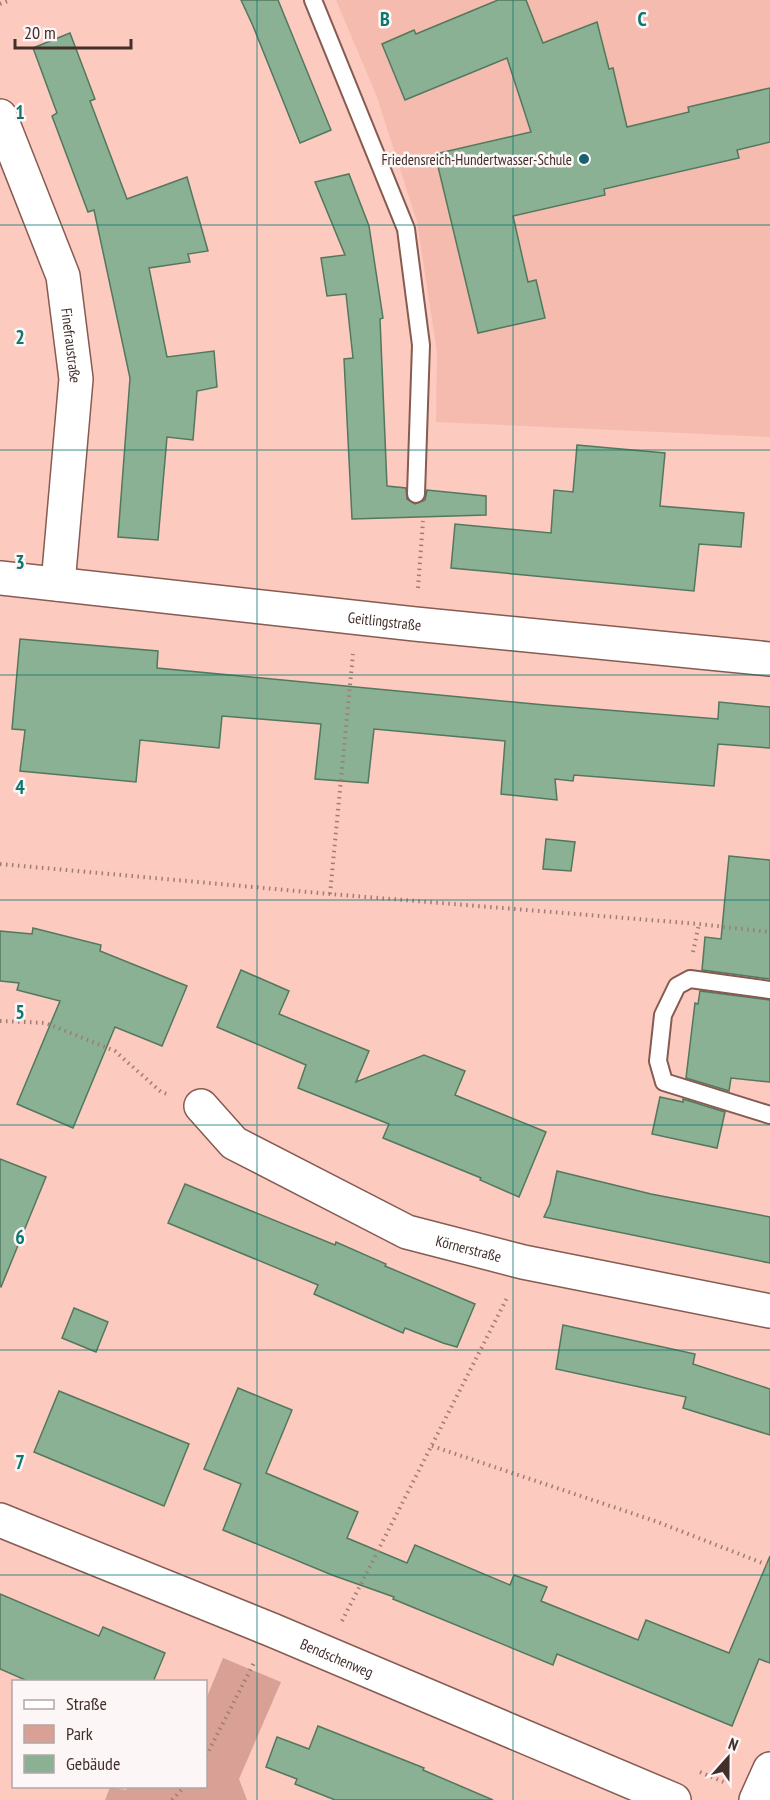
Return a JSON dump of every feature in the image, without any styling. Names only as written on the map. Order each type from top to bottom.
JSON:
[{"type":"street","name":"Finefraustraße","points":[[0,116],[63,276],[65,288],[76,379],[58,584]]},
{"type":"street","name":"Geitlingstraße","points":[[0,578],[357,618],[770,659]]},
{"type":"street","name":"Körnerstraße","points":[[201,1106],[234,1143],[407,1232],[523,1262],[770,1311]]},
{"type":"street","name":"Bendschenweg","points":[[0,1520],[326,1653],[674,1800]]},
{"type":"street","points":[[756,1800],[770,1769]]},
{"type":"lane","points":[[313,0],[406,229],[421,345],[416,494]]},
{"type":"lane","points":[[770,990],[690,979],[677,986],[663,1015],[658,1061],[664,1082],[770,1115]]},
{"type":"path","points":[[0,4],[10,0]]},
{"type":"path","points":[[415,624],[424,524],[416,494]]},
{"type":"path","points":[[330,894],[357,618]]},
{"type":"path","points":[[0,864],[770,932]]},
{"type":"path","points":[[0,1021],[46,1023],[115,1051],[161,1092],[201,1106]]},
{"type":"path","points":[[326,1653],[523,1262]]},
{"type":"path","points":[[432,1446],[655,1521],[770,1566]]},
{"type":"path","points":[[207,1754],[258,1655]]},
{"type":"path","points":[[172,1800],[183,1788]]},
{"type":"shaded area","name":"Friedensreich-Hundertwasser-Schule","points":[[336,0],[770,0],[770,437],[436,422],[437,352],[417,222],[377,97]]},
{"type":"green space","points":[[223,1658],[281,1682],[239,1779],[247,1800],[105,1800],[110,1788],[126,1790],[127,1788],[207,1788],[207,1697]]},
{"type":"building","points":[[241,0],[278,0],[331,130],[300,143]]},
{"type":"building","points":[[498,0],[526,0],[543,43],[597,22],[609,69],[613,68],[627,127],[689,112],[688,107],[770,88],[770,142],[737,150],[739,158],[604,189],[605,195],[513,216],[528,282],[536,280],[545,318],[478,333],[435,154],[531,132],[507,58],[405,100],[382,44],[414,30],[416,34]]},
{"type":"building","points":[[70,33],[95,99],[90,101],[127,199],[187,177],[208,251],[188,254],[190,262],[149,268],[167,357],[214,351],[217,387],[197,391],[193,440],[167,437],[158,540],[118,537],[130,378],[94,210],[88,212],[52,116],[57,113],[33,48]]},
{"type":"building","points":[[349,174],[369,226],[383,318],[380,319],[387,486],[406,488],[407,499],[415,504],[425,500],[427,490],[486,496],[486,515],[352,519],[344,359],[353,358],[346,294],[327,296],[321,258],[345,255],[315,182]]},
{"type":"building","points":[[577,445],[665,453],[660,506],[744,513],[741,547],[699,544],[694,591],[451,568],[455,524],[551,533],[554,490],[573,492]]},
{"type":"building","points":[[20,639],[158,651],[157,668],[545,705],[718,719],[719,702],[770,707],[770,748],[718,744],[714,786],[574,775],[573,781],[555,779],[557,800],[501,794],[505,741],[374,729],[368,783],[315,779],[321,724],[222,716],[219,748],[140,740],[136,782],[20,771],[25,730],[12,729]]},
{"type":"building","points":[[546,839],[575,842],[571,871],[543,869]]},
{"type":"building","points":[[729,856],[770,860],[770,979],[702,970],[705,937],[721,939]]},
{"type":"building","points":[[33,928],[101,945],[100,951],[187,986],[162,1046],[115,1027],[73,1128],[17,1104],[60,1001],[17,990],[19,983],[0,981],[0,931],[32,934]]},
{"type":"building","points":[[241,970],[289,991],[279,1014],[369,1051],[356,1082],[424,1055],[465,1071],[455,1095],[546,1132],[519,1197],[480,1180],[481,1178],[383,1138],[389,1124],[298,1088],[306,1065],[217,1027]]},
{"type":"building","points":[[700,991],[770,1000],[770,1082],[731,1078],[729,1091],[686,1078],[695,1003],[698,1004]]},
{"type":"building","points":[[660,1097],[683,1102],[683,1099],[725,1112],[717,1148],[652,1134]]},
{"type":"building","points":[[0,1159],[46,1177],[1,1287],[0,1286]]},
{"type":"building","points":[[557,1171],[651,1194],[770,1217],[770,1263],[544,1217],[550,1204]]},
{"type":"building","points":[[185,1184],[335,1245],[336,1242],[386,1264],[385,1266],[475,1304],[457,1347],[405,1328],[403,1333],[314,1294],[318,1285],[168,1223]]},
{"type":"building","points":[[74,1308],[108,1322],[96,1352],[62,1338]]},
{"type":"building","points":[[563,1325],[695,1354],[693,1364],[770,1389],[770,1435],[683,1408],[686,1397],[556,1369]]},
{"type":"building","points":[[238,1388],[292,1410],[266,1473],[358,1512],[347,1538],[407,1563],[415,1545],[510,1585],[514,1575],[547,1587],[541,1601],[638,1640],[646,1620],[729,1653],[770,1556],[770,1663],[759,1659],[732,1726],[557,1654],[553,1665],[393,1599],[394,1597],[332,1575],[223,1530],[241,1484],[204,1469]]},
{"type":"building","points":[[59,1391],[189,1444],[164,1506],[34,1452]]},
{"type":"building","points":[[0,1594],[99,1636],[103,1627],[165,1653],[154,1680],[25,1680],[0,1669]]},
{"type":"building","points":[[318,1726],[424,1768],[423,1770],[493,1800],[335,1800],[295,1784],[297,1779],[266,1767],[277,1737],[309,1749]]},
{"type":"place","name":"Friedensreich-Hundertwasser-Schule","points":[[584,159]]}]
